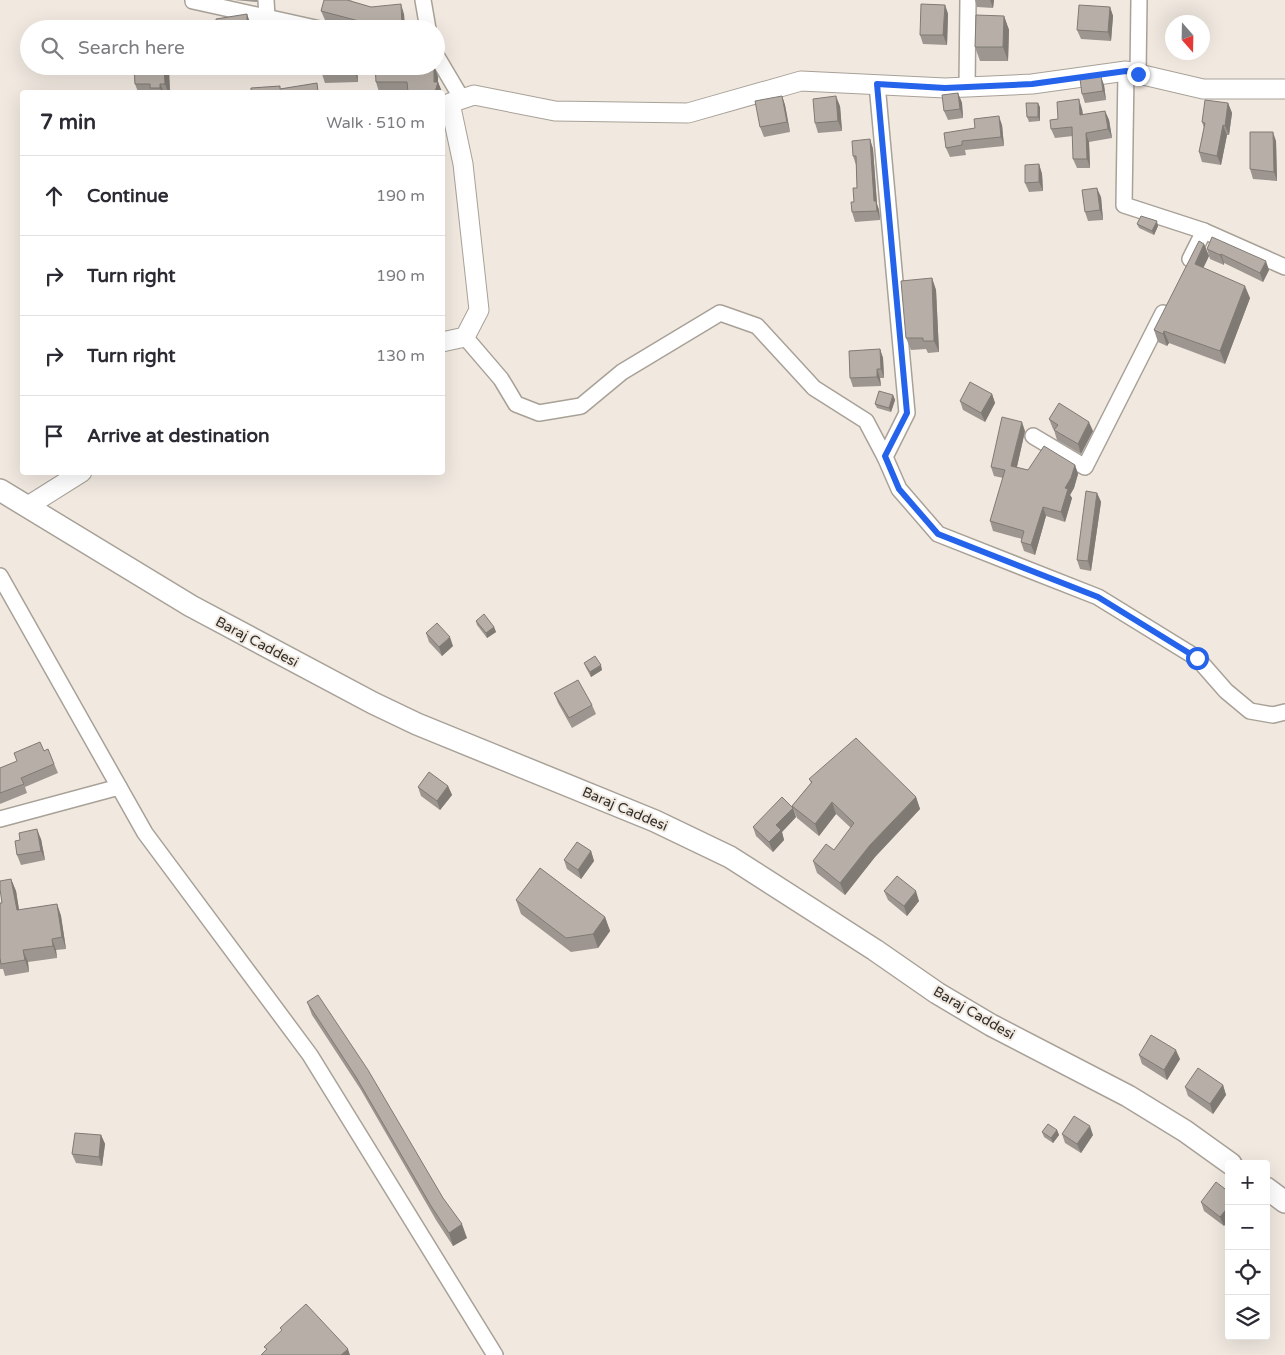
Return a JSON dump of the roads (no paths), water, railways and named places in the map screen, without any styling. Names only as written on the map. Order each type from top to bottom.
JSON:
[{"type":"main road","name":"Baraj Caddesi","points":[[0,490],[191,606],[373,703],[417,724],[655,821],[730,857],[937,993],[991,1025],[1128,1096],[1185,1131],[1225,1160]]},
{"type":"main road","points":[[1270,1191],[1285,1202]]},
{"type":"street","points":[[193,0],[280,20]]},
{"type":"street","points":[[266,0],[267,17]]},
{"type":"street","points":[[423,0],[426,20]]},
{"type":"street","points":[[967,87],[968,0]]},
{"type":"street","points":[[1139,0],[1132,73],[1124,205],[1204,231],[1285,267]]},
{"type":"street","points":[[445,70],[462,99]]},
{"type":"street","points":[[465,337],[479,310],[463,164],[450,103],[474,95],[555,111],[688,113],[801,81],[945,88],[1032,84],[1132,73],[1203,89],[1285,89]]},
{"type":"street","points":[[877,84],[907,413],[885,456]]},
{"type":"street","points":[[1182,275],[1204,231]]},
{"type":"street","points":[[1033,436],[1085,466],[1169,301]]},
{"type":"street","points":[[465,337],[501,379],[516,404],[539,413],[581,406],[622,372],[720,313],[757,326],[814,388],[866,421],[885,456],[899,489],[938,534],[1098,597],[1197,658],[1226,691],[1250,711],[1273,716],[1285,712]]},
{"type":"street","points":[[445,341],[465,337]]},
{"type":"street","points":[[28,506],[77,475]]},
{"type":"street","points":[[0,576],[145,833],[310,1055],[495,1355]]},
{"type":"street","points":[[0,819],[119,787]]}]
